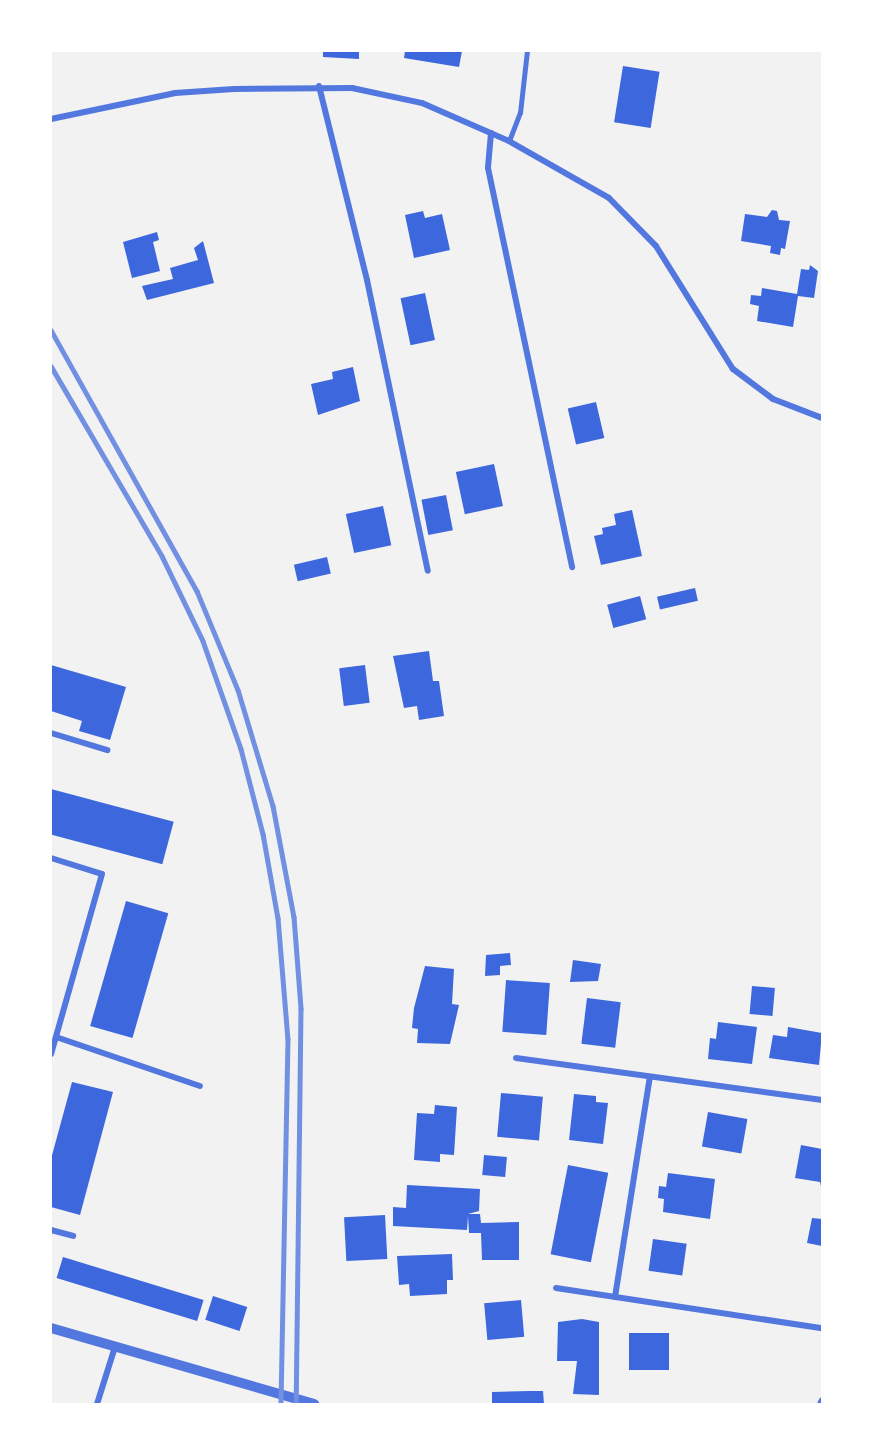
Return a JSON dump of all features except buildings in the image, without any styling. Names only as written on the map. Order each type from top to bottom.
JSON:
[{"type":"street","points":[[51,119],[175,93],[320,86],[396,96],[509,141],[595,189],[622,209],[656,246],[733,369],[772,399],[822,418]]},
{"type":"street","points":[[320,86],[366,280],[428,571]]},
{"type":"street","points":[[491,133],[488,168],[572,567]]},
{"type":"street","points":[[51,733],[107,750]]},
{"type":"street","points":[[51,858],[102,874],[51,1054]]},
{"type":"street","points":[[56,1037],[200,1086]]},
{"type":"street","points":[[516,1058],[822,1100]]},
{"type":"street","points":[[615,1297],[650,1077]]},
{"type":"street","points":[[51,1230],[73,1236]]},
{"type":"street","points":[[556,1288],[822,1328]]},
{"type":"street","points":[[51,1328],[314,1404]]},
{"type":"street","points":[[97,1404],[115,1347]]},
{"type":"street","points":[[820,1404],[822,1400]]},
{"type":"lane","points":[[509,141],[520,113],[527,51]]},
{"type":"railway","points":[[51,330],[197,591],[238,690],[273,806],[294,917],[301,1009],[296,1404]]},
{"type":"railway","points":[[51,366],[162,556],[203,641],[241,749],[263,834],[278,918],[288,1039],[281,1404]]}]
